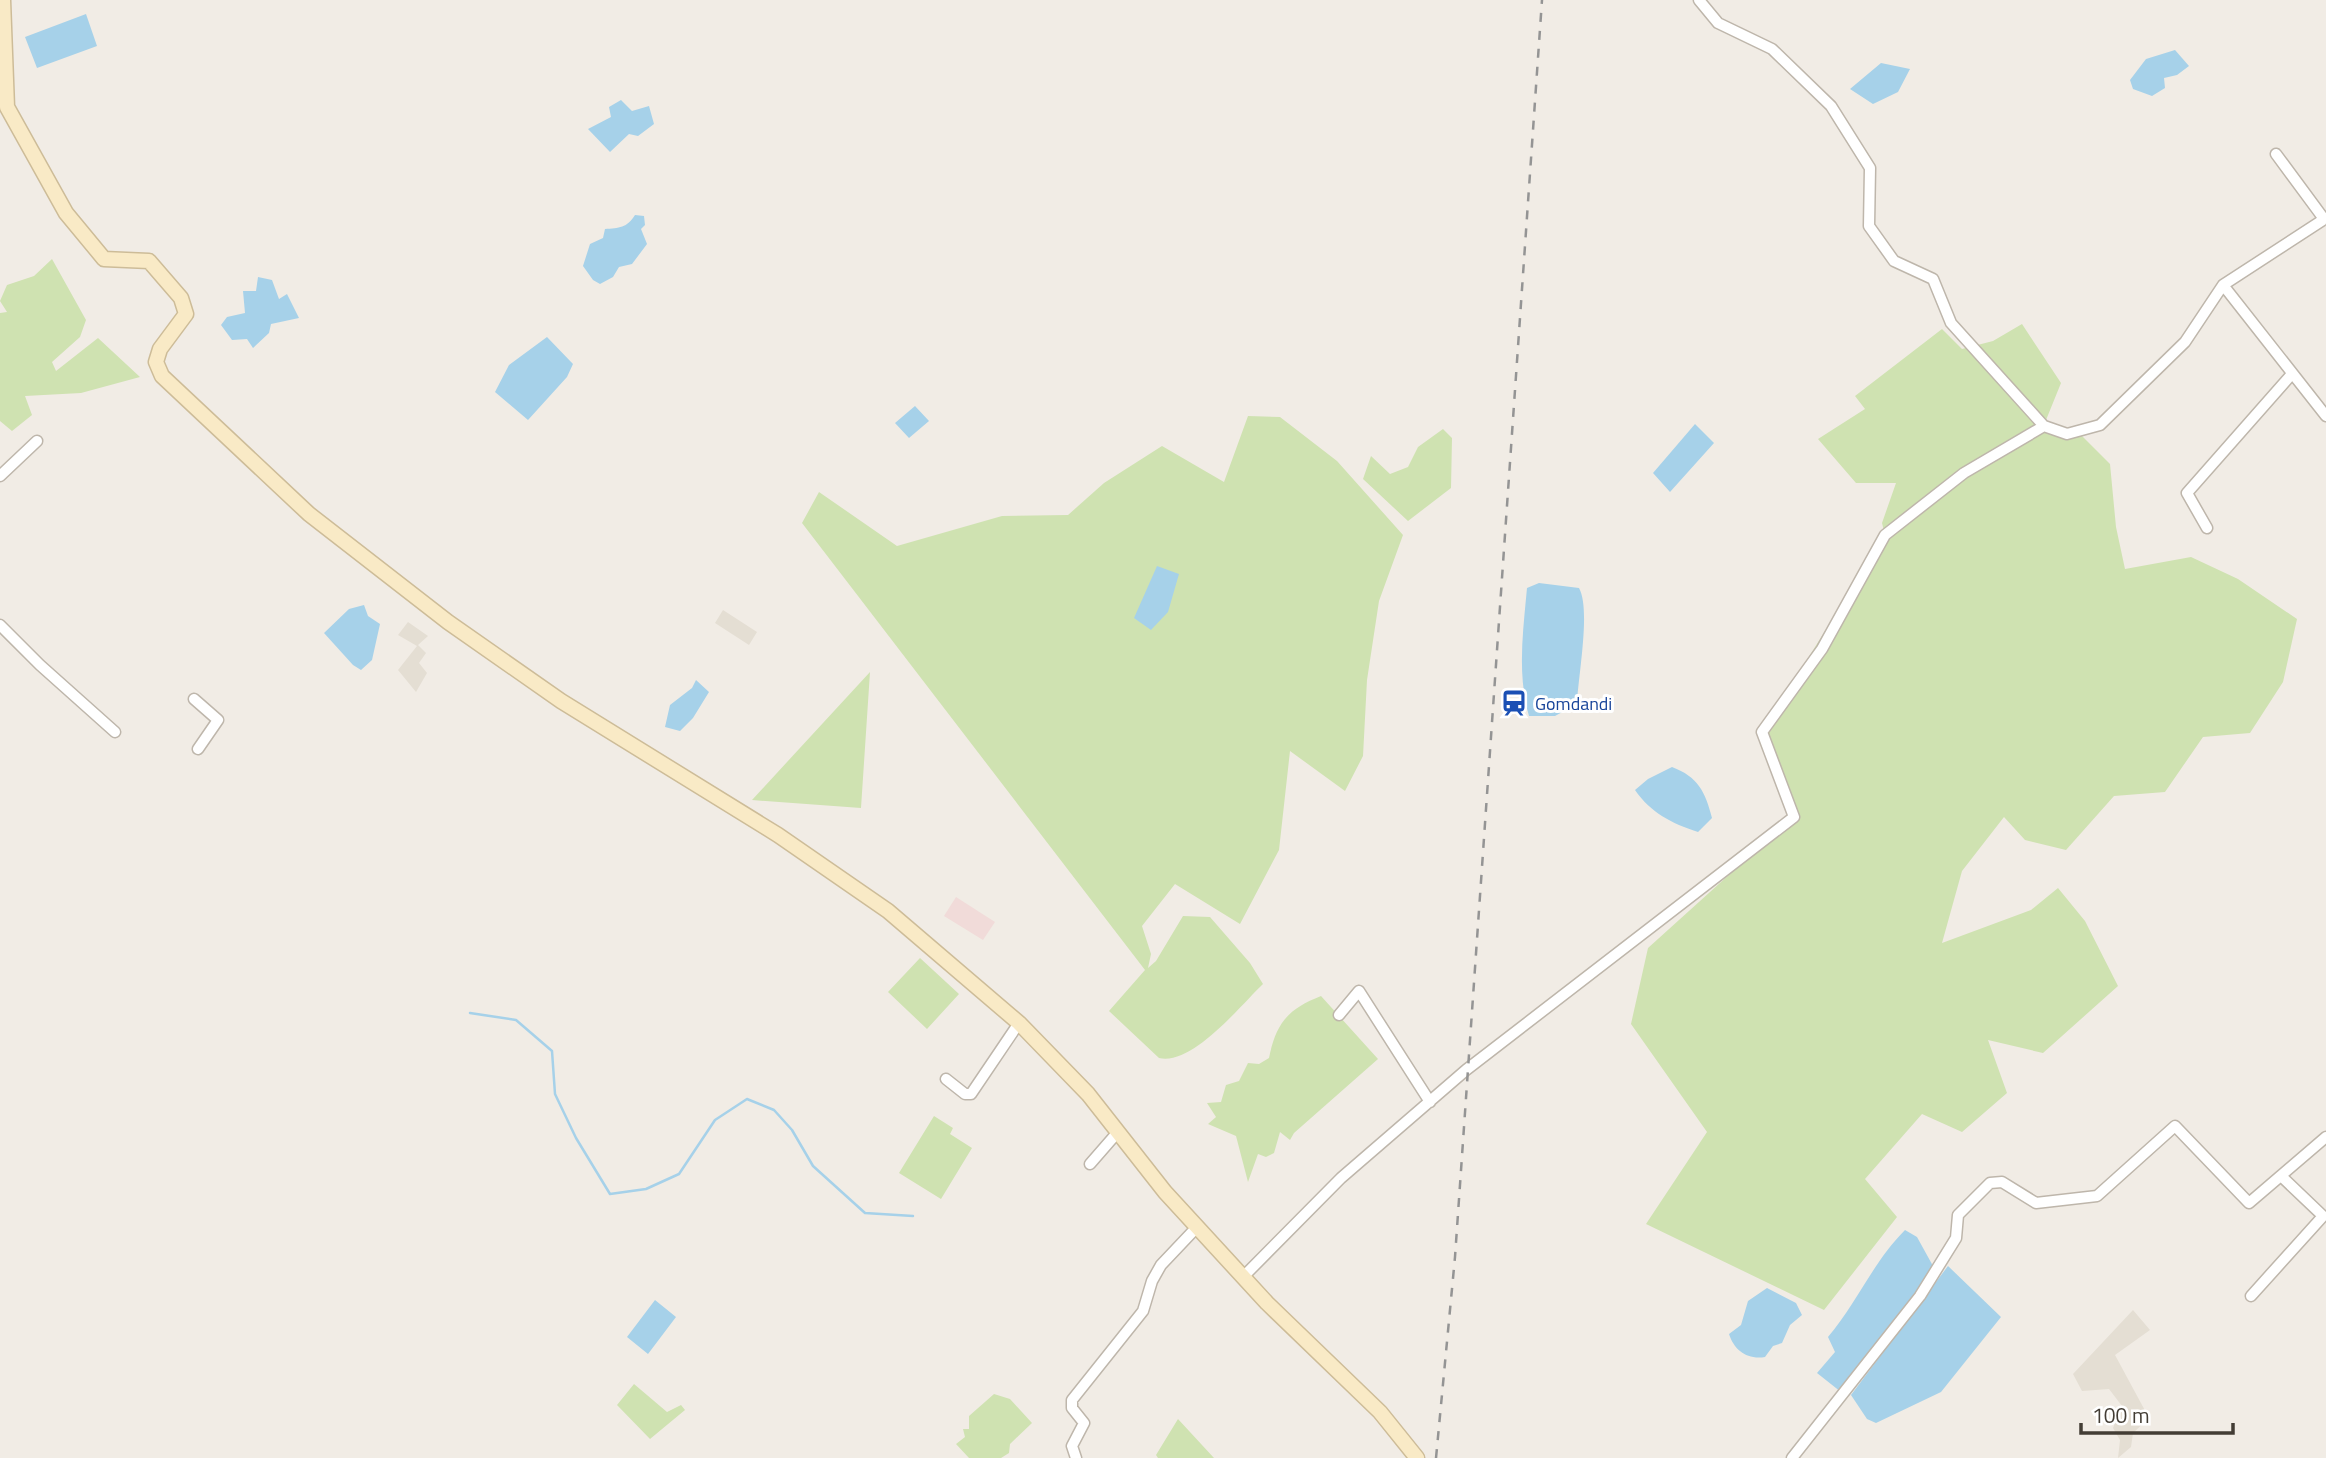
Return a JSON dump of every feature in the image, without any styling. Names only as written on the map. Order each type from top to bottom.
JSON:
[{"type":"main road","points":[[3,0],[5,100],[66,213],[104,259],[149,261],[181,298],[186,314],[160,349],[156,362],[162,376],[309,514],[447,622],[572,708],[778,835],[877,903],[1019,1023],[1088,1094],[1117,1133],[1197,1227],[1243,1277],[1380,1412],[1417,1458]]},
{"type":"street","points":[[1699,0],[1718,23],[1772,48],[1831,106],[1870,168],[1869,226],[1894,261],[1933,279],[1951,323],[2044,426],[2067,434],[2100,425],[2185,342],[2223,285],[2325,218],[2276,154]]},
{"type":"street","points":[[2223,285],[2291,375],[2326,416]]},
{"type":"street","points":[[2207,528],[2188,493],[2291,375]]},
{"type":"street","points":[[1243,1277],[1341,1178],[1466,1070],[1794,817],[1762,732],[1822,649],[1885,534],[1964,473],[2044,426]]},
{"type":"street","points":[[0,477],[37,441]]},
{"type":"street","points":[[0,625],[40,666],[115,732]]},
{"type":"street","points":[[194,699],[218,720],[198,749]]},
{"type":"street","points":[[1339,1015],[1359,991],[1430,1102]]},
{"type":"street","points":[[946,1079],[965,1094],[971,1094],[1019,1023]]},
{"type":"street","points":[[1792,1458],[1920,1296],[1956,1238],[1958,1214],[1990,1183],[2002,1182],[2036,1203],[2097,1196],[2175,1126],[2249,1203],[2326,1137]]},
{"type":"street","points":[[1090,1164],[1117,1133]]},
{"type":"street","points":[[2251,1296],[2323,1216],[2281,1176]]},
{"type":"street","points":[[1076,1458],[1072,1446],[1084,1423],[1072,1408],[1072,1401],[1143,1311],[1152,1281],[1161,1265],[1197,1227]]},
{"type":"shaded area","points":[[723,610],[757,632],[749,645],[715,623]]},
{"type":"shaded area","points":[[408,622],[428,636],[418,645],[426,653],[419,663],[427,673],[416,692],[398,670],[417,646],[398,635]]},
{"type":"shaded area","points":[[956,897],[995,922],[983,940],[944,916]]},
{"type":"shaded area","points":[[2133,1310],[2150,1330],[2115,1355],[2149,1418],[2133,1433],[2131,1447],[2118,1458],[2120,1440],[2113,1428],[2122,1406],[2109,1389],[2082,1391],[2073,1374]]},
{"type":"green space","points":[[52,259],[86,320],[80,337],[52,362],[56,371],[98,338],[140,377],[81,393],[25,396],[32,415],[12,431],[0,421],[0,313],[7,312],[0,301],[7,285],[34,276]]},
{"type":"green space","points":[[2022,324],[2061,383],[2044,425],[2077,431],[2110,464],[2116,527],[2125,569],[2191,557],[2238,579],[2297,619],[2283,682],[2250,733],[2203,737],[2165,792],[2114,796],[2066,850],[2025,840],[2004,817],[1962,871],[1942,943],[2031,910],[2058,888],[2085,921],[2118,986],[2043,1053],[1988,1040],[2007,1093],[1962,1132],[1922,1114],[1865,1179],[1897,1217],[1824,1310],[1646,1224],[1707,1132],[1631,1024],[1648,948],[1793,817],[1762,732],[1885,535],[1882,523],[1896,483],[1856,483],[1818,439],[1865,409],[1855,396],[1942,329],[1962,349],[1993,341]]},
{"type":"green space","points":[[1248,416],[1280,417],[1337,461],[1403,535],[1379,601],[1367,680],[1363,756],[1345,791],[1290,751],[1279,850],[1240,924],[1175,884],[1142,926],[1151,954],[1148,968],[1156,961],[1183,916],[1210,917],[1250,963],[1263,984],[1200,1044],[1172,1058],[1159,1058],[1109,1011],[1145,970],[802,523],[819,492],[897,546],[1002,516],[1068,515],[1104,483],[1162,446],[1224,482]]},
{"type":"green space","points":[[1443,429],[1452,438],[1451,488],[1408,521],[1363,479],[1371,456],[1390,474],[1408,467],[1418,447]]},
{"type":"green space","points":[[870,672],[861,808],[752,800]]},
{"type":"green space","points":[[920,958],[959,994],[927,1029],[888,992]]},
{"type":"green space","points":[[1321,996],[1378,1059],[1294,1133],[1290,1140],[1280,1132],[1274,1153],[1266,1157],[1258,1154],[1248,1182],[1236,1136],[1208,1124],[1216,1117],[1207,1103],[1221,1102],[1226,1085],[1239,1081],[1248,1063],[1259,1064],[1269,1058],[1275,1035],[1285,1019],[1300,1006]]},
{"type":"green space","points":[[934,1116],[953,1128],[950,1134],[972,1148],[941,1199],[899,1173]]},
{"type":"green space","points":[[634,1384],[667,1412],[681,1405],[685,1410],[650,1439],[617,1405]]},
{"type":"green space","points":[[994,1394],[1010,1399],[1032,1423],[1010,1444],[1009,1453],[1001,1458],[969,1458],[956,1444],[965,1437],[963,1429],[969,1429],[969,1416]]},
{"type":"green space","points":[[1178,1419],[1214,1458],[1158,1458],[1156,1455]]},
{"type":"water","points":[[86,14],[97,46],[37,68],[25,37]]},
{"type":"water","points":[[2175,50],[2189,66],[2177,75],[2164,78],[2165,88],[2152,96],[2133,89],[2130,80],[2146,59]]},
{"type":"water","points":[[1881,63],[1910,69],[1898,92],[1873,104],[1850,89]]},
{"type":"water","points":[[621,100],[632,111],[649,106],[654,124],[638,136],[629,134],[610,152],[588,129],[611,117],[609,107]]},
{"type":"water","points":[[635,215],[644,216],[645,225],[641,229],[647,244],[632,264],[619,267],[613,277],[600,284],[593,280],[583,266],[590,244],[603,238],[605,229],[629,223]]},
{"type":"water","points":[[258,277],[272,280],[279,299],[287,294],[299,318],[271,324],[269,333],[253,348],[247,339],[232,340],[221,325],[227,317],[245,313],[243,291],[256,291]]},
{"type":"water","points":[[547,337],[573,364],[567,377],[528,420],[495,392],[509,365]]},
{"type":"water","points":[[915,406],[929,421],[909,438],[895,423]]},
{"type":"water","points":[[1695,424],[1714,443],[1670,492],[1653,473]]},
{"type":"water","points":[[1157,566],[1179,574],[1168,612],[1151,630],[1134,618]]},
{"type":"water","points":[[1539,583],[1579,588],[1584,611],[1577,704],[1555,716],[1529,716],[1523,684],[1522,653],[1527,588]]},
{"type":"water","points":[[364,605],[368,616],[380,624],[372,660],[361,670],[353,665],[324,633],[349,609]]},
{"type":"water","points":[[696,680],[709,692],[693,718],[680,731],[665,727],[670,705],[692,688]]},
{"type":"water","points":[[1672,767],[1694,780],[1706,800],[1712,818],[1698,832],[1662,816],[1635,790],[1648,779]]},
{"type":"water","points":[[1905,1230],[1917,1237],[1933,1266],[1905,1311],[1841,1392],[1817,1373],[1835,1352],[1828,1337],[1884,1255]]},
{"type":"water","points":[[1948,1266],[2001,1317],[1941,1392],[1876,1423],[1867,1419],[1851,1395]]},
{"type":"water","points":[[1767,1288],[1796,1303],[1802,1315],[1790,1325],[1782,1343],[1773,1346],[1765,1357],[1752,1357],[1742,1353],[1734,1345],[1729,1334],[1741,1325],[1748,1301]]},
{"type":"water","points":[[655,1300],[676,1317],[648,1354],[627,1337]]},
{"type":"waterway","points":[[470,1013],[516,1020],[552,1051],[555,1094],[576,1138],[610,1194],[646,1189],[679,1174],[715,1120],[747,1099],[774,1110],[792,1130],[813,1166],[865,1213],[913,1216]]},
{"type":"railway","points":[[1436,1458],[1455,1257],[1542,0]]},
{"type":"place","name":"Gomdandi","points":[[1514,703]]}]
